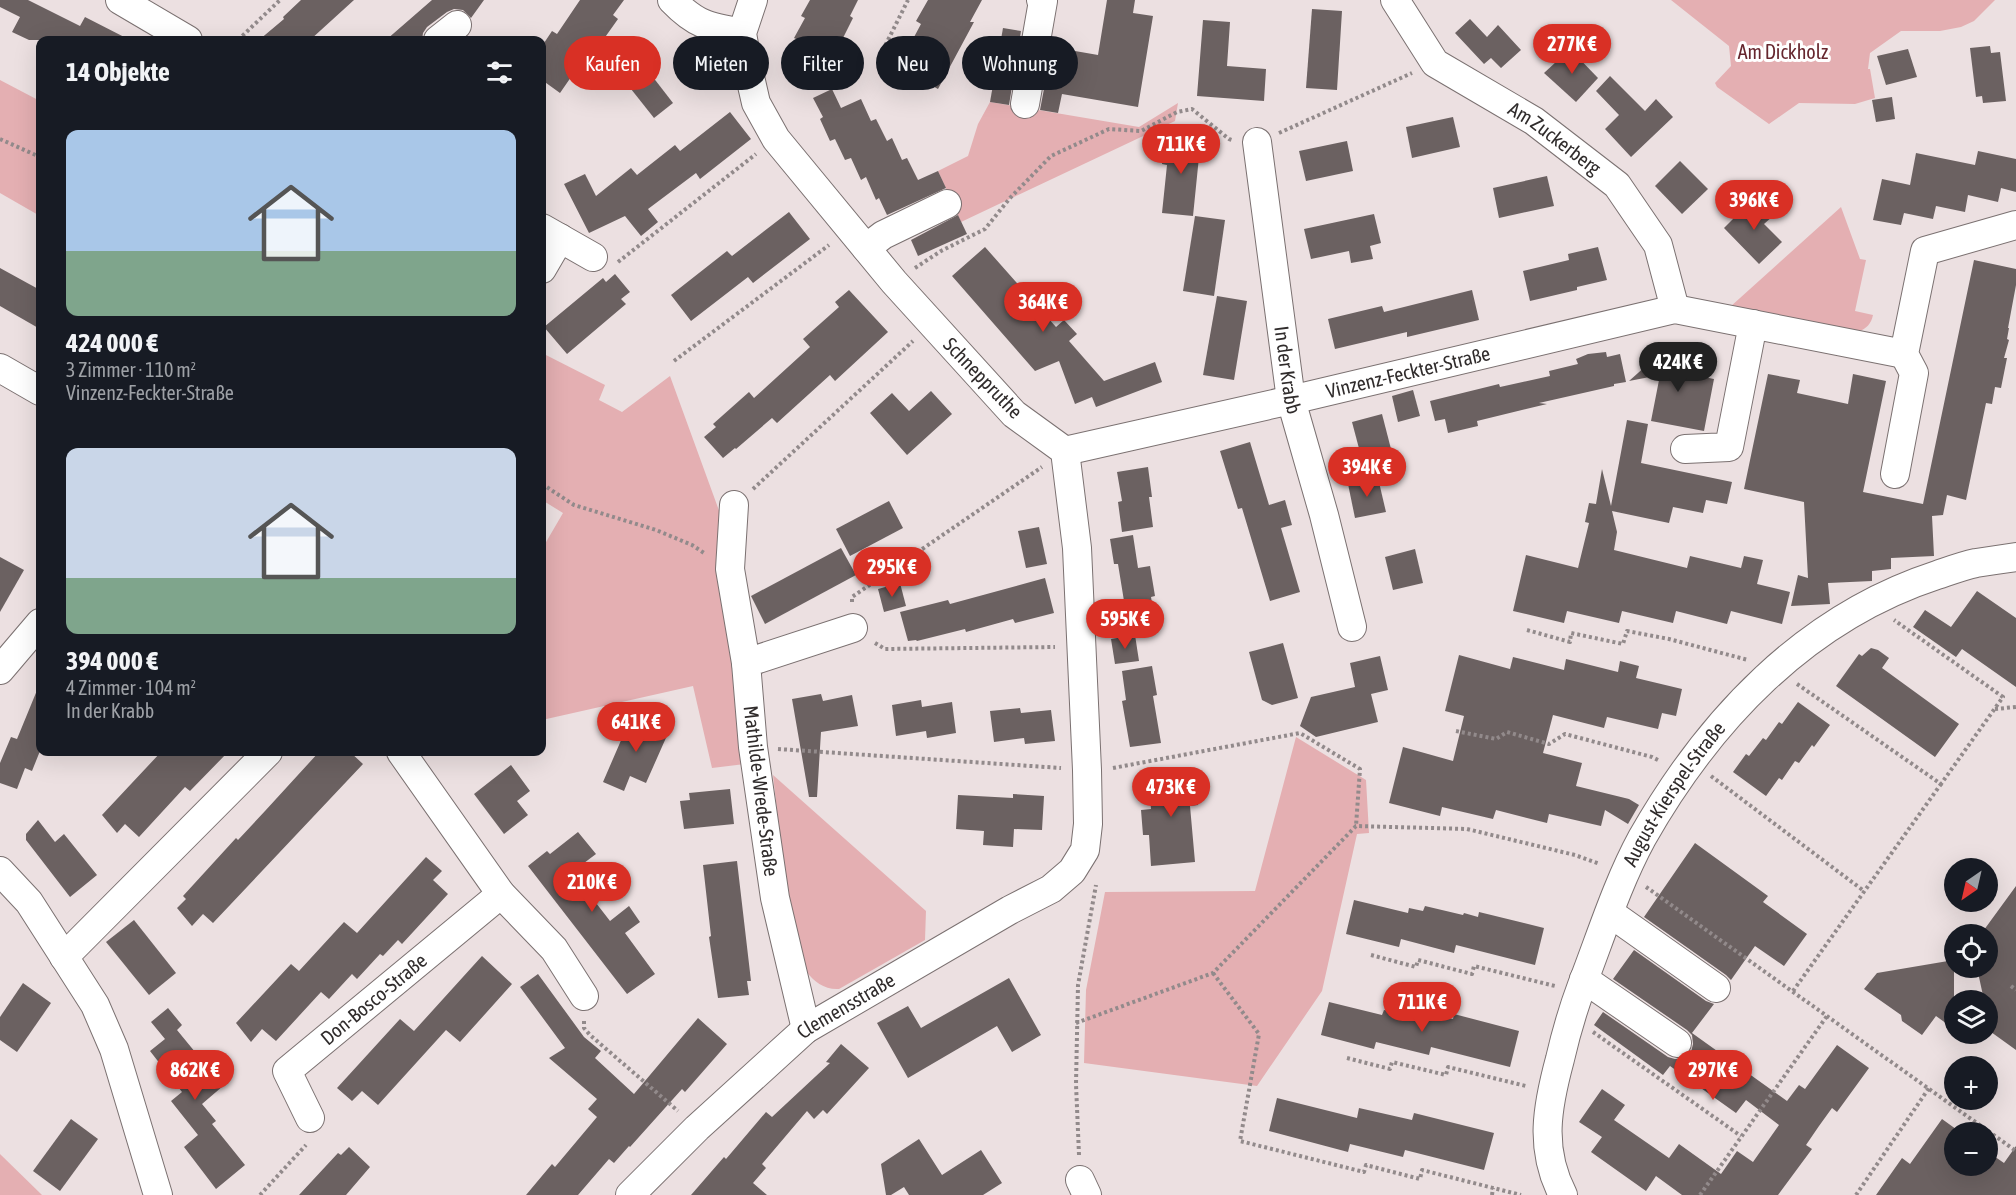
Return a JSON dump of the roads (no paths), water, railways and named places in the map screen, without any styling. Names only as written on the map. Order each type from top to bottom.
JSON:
[{"type":"street","points":[[120,0],[181,36]]},
{"type":"street","points":[[672,0],[688,17],[714,28],[742,33],[753,0]]},
{"type":"street","name":"Am Zuckerberg","points":[[1395,0],[1435,63],[1534,121],[1617,185],[1658,244],[1675,309]]},
{"type":"street","points":[[1025,105],[1042,1]]},
{"type":"street","name":"Schneppruthe","points":[[742,33],[756,103],[776,139],[931,325],[1014,414],[1065,451]]},
{"type":"street","name":"In der Krabb","points":[[1257,142],[1291,400],[1324,515],[1352,627]]},
{"type":"street","points":[[858,239],[883,235],[946,204]]},
{"type":"street","points":[[1895,474],[1914,373],[1904,354],[1925,251],[2016,225]]},
{"type":"street","points":[[546,253],[551,233],[593,257]]},
{"type":"street","name":"Vinzenz-Feckter-Straße","points":[[1065,451],[1675,309],[1904,354]]},
{"type":"street","points":[[1684,449],[1729,447],[1753,324]]},
{"type":"street","points":[[0,368],[36,389]]},
{"type":"street","name":"Clemensstraße","points":[[630,1195],[697,1128],[806,1029],[1010,910],[1051,889],[1072,871],[1084,850],[1088,824],[1088,770],[1077,548],[1065,451]]},
{"type":"street","name":"Mathilde-Wrede-Straße","points":[[734,505],[730,569],[746,663],[753,747],[776,898],[806,1029]]},
{"type":"street","name":"August-Kierspel-Straße","points":[[1563,1195],[1555,1179],[1549,1158],[1547,1127],[1551,1093],[1578,996],[1626,872],[1642,839],[1687,768],[1728,716],[1775,668],[1827,628],[1909,584],[1974,563],[2016,557]]},
{"type":"street","points":[[746,663],[853,627]]},
{"type":"street","points":[[0,670],[36,628]]},
{"type":"street","points":[[64,957],[264,756]]},
{"type":"street","points":[[404,756],[501,894],[554,949],[584,996]]},
{"type":"street","points":[[0,871],[29,902],[95,1005],[114,1049],[158,1195]]},
{"type":"street","name":"Don-Bosco-Straße","points":[[310,1118],[286,1071],[501,894]]},
{"type":"street","points":[[1610,913],[1716,988]]},
{"type":"street","points":[[1578,996],[1677,1043]]},
{"type":"park label","name":"Am Dickholz","points":[[1783,52]]}]
